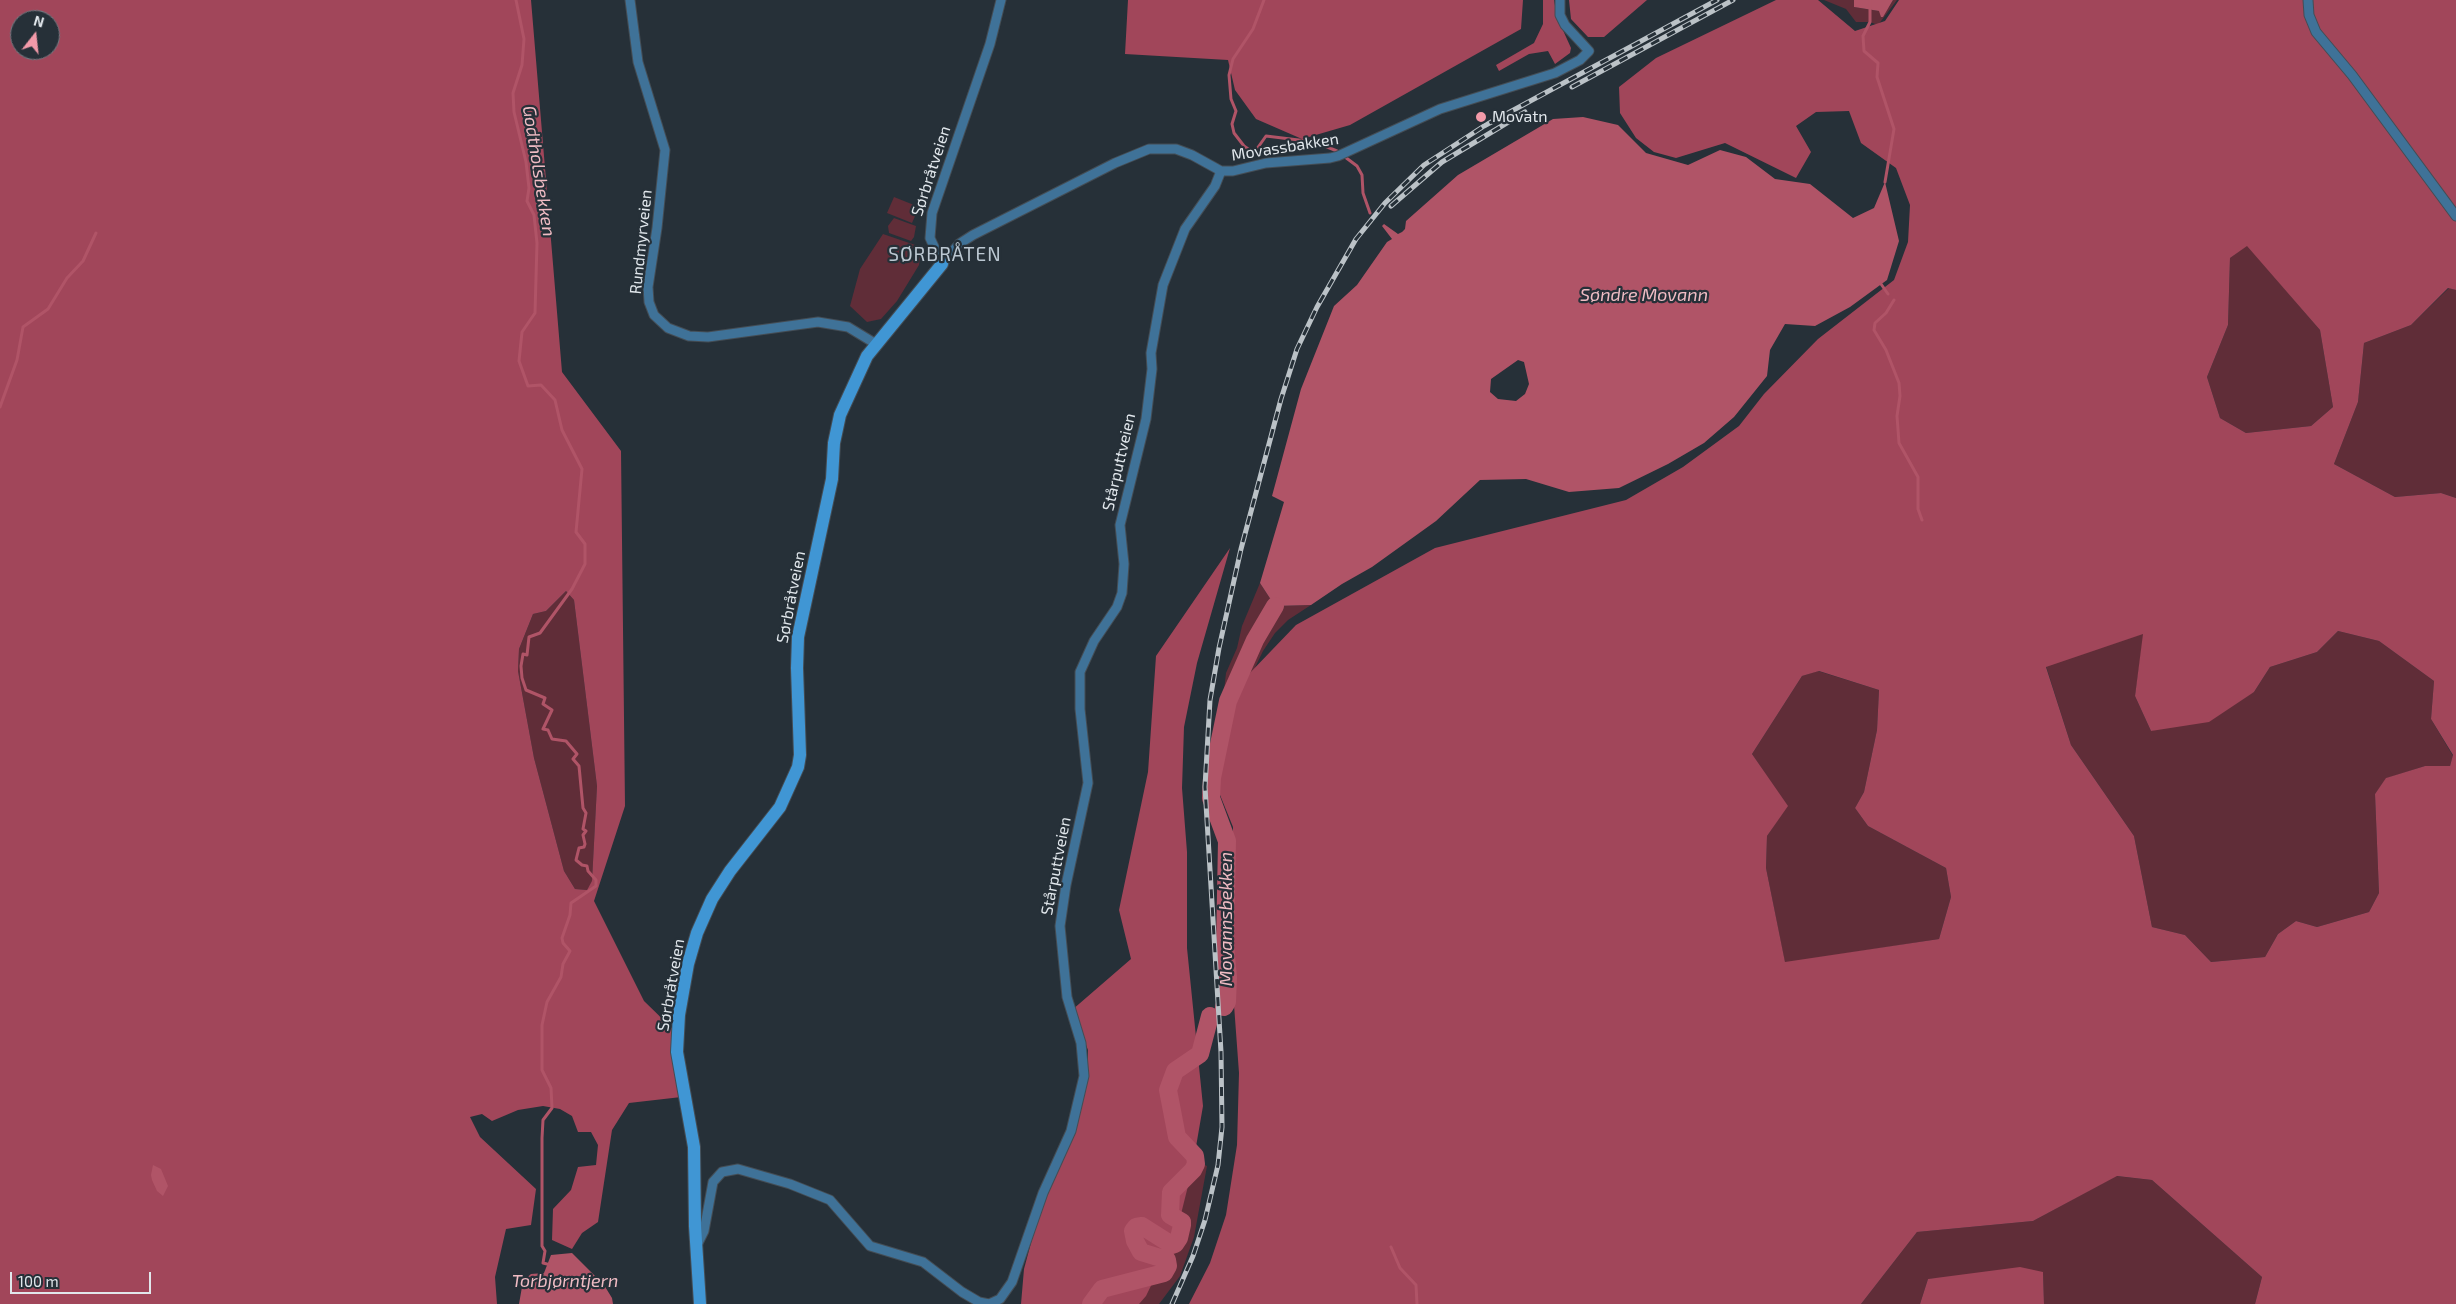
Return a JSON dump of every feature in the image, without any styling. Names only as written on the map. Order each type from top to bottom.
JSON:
[{"type":"street","name":"Rundmyrveien","points":[[630,0],[638,62],[665,150],[657,228],[648,288],[649,302],[654,315],[668,328],[688,336],[708,337],[818,322],[848,327],[876,344]]},
{"type":"street","name":"Sørbråtveien","points":[[700,1304],[694,1147],[678,1066],[677,1038],[688,964],[697,933],[712,899],[730,871],[780,807],[798,766],[800,755],[796,668],[798,637],[832,480],[835,433],[848,393],[876,344],[942,264],[930,238],[932,213],[990,44],[1001,0]]},
{"type":"street","name":"Movassbakken","points":[[942,264],[959,244],[973,235],[1143,150],[1176,149],[1192,155],[1221,171],[1233,171],[1266,163],[1342,155],[1426,114],[1555,73],[1580,60],[1588,51],[1565,25],[1560,15],[1560,0]]},
{"type":"street","points":[[2308,0],[2309,15],[2316,32],[2352,75],[2456,216]]},
{"type":"street","name":"Stårputtveien","points":[[697,1245],[704,1231],[712,1182],[722,1172],[738,1169],[790,1184],[830,1200],[870,1246],[924,1262],[962,1292],[979,1302],[989,1304],[1000,1299],[1012,1282],[1042,1193],[1071,1131],[1084,1076],[1080,1044],[1067,997],[1060,926],[1066,885],[1088,783],[1081,724],[1080,672],[1094,641],[1117,607],[1122,593],[1124,564],[1120,524],[1146,419],[1151,353],[1164,285],[1185,229],[1215,186],[1221,171]]},
{"type":"shaded area","points":[[0,0],[531,0],[562,372],[621,451],[625,806],[594,901],[644,1001],[680,1036],[690,1096],[629,1103],[612,1130],[598,1222],[582,1233],[572,1249],[552,1240],[553,1209],[571,1190],[578,1167],[596,1165],[598,1145],[591,1132],[578,1132],[572,1116],[560,1109],[543,1106],[518,1110],[492,1121],[482,1114],[470,1117],[480,1137],[536,1189],[531,1225],[506,1229],[495,1277],[497,1304],[0,1304]],"holes":[[[566,591],[574,600],[597,786],[592,881],[587,890],[575,889],[564,871],[534,758],[518,671],[519,649],[533,614],[546,611]]]},
{"type":"shaded area","points":[[1128,0],[1523,0],[1521,29],[1350,125],[1302,139],[1256,119],[1235,90],[1228,60],[1125,54]]},
{"type":"shaded area","points":[[1543,0],[1554,0],[1557,17],[1571,48],[1570,53],[1555,64],[1548,51],[1529,54],[1499,71],[1496,65],[1534,43],[1543,24]]},
{"type":"shaded area","points":[[1569,0],[1647,0],[1604,37],[1588,37],[1571,19]]},
{"type":"shaded area","points":[[1776,0],[1818,0],[1855,31],[1885,21],[1899,0],[2456,0],[2456,290],[2448,288],[2411,325],[2364,343],[2358,402],[2334,464],[2395,497],[2441,493],[2456,498],[2456,1304],[2255,1304],[2262,1277],[2152,1180],[2117,1176],[2033,1221],[1917,1232],[1861,1304],[1189,1304],[1210,1263],[1226,1215],[1237,1145],[1239,1073],[1231,964],[1233,827],[1218,790],[1220,739],[1247,676],[1296,625],[1435,548],[1626,500],[1683,467],[1739,426],[1764,394],[1818,339],[1894,280],[1908,242],[1910,205],[1896,168],[1861,143],[1849,111],[1816,112],[1796,126],[1811,152],[1796,178],[1725,143],[1676,158],[1654,152],[1636,138],[1620,113],[1619,87],[1656,58]],"holes":[[[2247,246],[2320,330],[2333,407],[2311,426],[2246,433],[2220,418],[2207,377],[2228,325],[2230,258]],[[2338,631],[2379,641],[2434,681],[2431,719],[2453,755],[2450,766],[2425,766],[2386,778],[2375,794],[2379,893],[2369,912],[2317,927],[2296,921],[2278,934],[2265,957],[2211,962],[2185,935],[2152,927],[2134,836],[2071,745],[2046,667],[2143,634],[2135,696],[2151,731],[2209,722],[2254,692],[2270,667],[2317,652]],[[1819,671],[1879,690],[1877,730],[1864,792],[1855,808],[1868,826],[1946,868],[1951,897],[1939,939],[1785,962],[1766,868],[1767,836],[1788,806],[1752,754],[1802,676]]]},
{"type":"shaded area","points":[[1824,0],[1854,0],[1854,7],[1879,11],[1889,7],[1893,0],[1897,0],[1878,25],[1870,22],[1856,22],[1846,9]]},
{"type":"shaded area","points":[[894,197],[919,207],[912,223],[887,213]]},
{"type":"shaded area","points":[[894,218],[916,226],[914,237],[911,241],[889,233],[888,226]]},
{"type":"shaded area","points":[[883,234],[921,247],[919,265],[897,301],[881,319],[867,322],[850,306],[860,269]]},
{"type":"shaded area","points":[[2247,245],[2320,330],[2333,407],[2311,426],[2246,433],[2220,418],[2207,377],[2228,325],[2230,258]]},
{"type":"shaded area","points":[[2449,288],[2456,290],[2456,498],[2441,493],[2395,497],[2334,464],[2358,402],[2364,343],[2411,325]]},
{"type":"shaded area","points":[[1230,548],[1197,663],[1184,727],[1182,788],[1187,852],[1187,948],[1203,1106],[1192,1170],[1176,1234],[1146,1296],[1139,1304],[1021,1304],[1024,1269],[1043,1198],[1074,1132],[1088,1074],[1088,1050],[1072,1010],[1131,959],[1119,910],[1148,772],[1156,656]]},
{"type":"shaded area","points":[[1260,583],[1275,606],[1311,605],[1288,620],[1275,633],[1263,651],[1236,707],[1219,735],[1226,673],[1237,648],[1242,626]]},
{"type":"shaded area","points":[[566,591],[574,600],[597,786],[592,882],[587,890],[575,889],[564,871],[534,758],[518,671],[519,649],[533,614],[546,611]]},
{"type":"shaded area","points":[[2338,631],[2379,641],[2434,681],[2431,719],[2453,756],[2450,766],[2425,766],[2387,778],[2375,794],[2379,893],[2369,912],[2317,927],[2296,921],[2278,934],[2265,957],[2211,962],[2185,935],[2152,927],[2134,836],[2071,745],[2046,666],[2144,633],[2135,696],[2151,731],[2254,692],[2270,667],[2317,652]]},
{"type":"shaded area","points":[[1818,671],[1879,690],[1877,730],[1864,792],[1855,808],[1868,826],[1946,868],[1951,897],[1939,939],[1785,963],[1766,868],[1767,836],[1787,806],[1752,754],[1802,676]]},
{"type":"shaded area","points":[[1180,1154],[1207,1166],[1194,1237],[1180,1276],[1159,1304],[1077,1304]]},
{"type":"shaded area","points":[[2116,1176],[2152,1180],[2262,1277],[2255,1304],[2044,1304],[2043,1273],[1928,1279],[1920,1304],[1861,1304],[1917,1232],[2033,1221]]},
{"type":"shaded area","points":[[2020,1267],[2043,1272],[2044,1304],[1920,1304],[1928,1279]]},
{"type":"water","points":[[1854,0],[1893,0],[1883,17],[1881,17],[1879,11],[1854,7]]},
{"type":"water","name":"Søndre Movann","points":[[1583,117],[1618,125],[1646,153],[1688,165],[1720,150],[1746,157],[1775,179],[1810,184],[1853,218],[1874,208],[1885,182],[1899,241],[1887,280],[1850,307],[1815,326],[1785,324],[1770,350],[1767,376],[1734,417],[1704,443],[1668,464],[1619,488],[1569,492],[1526,479],[1480,480],[1436,521],[1372,567],[1311,605],[1275,606],[1260,583],[1284,502],[1272,496],[1301,389],[1334,306],[1357,285],[1387,242],[1392,239],[1382,226],[1384,224],[1398,234],[1402,232],[1405,229],[1406,221],[1458,175],[1553,119]],"holes":[[[1518,360],[1524,362],[1529,384],[1525,394],[1516,401],[1498,399],[1490,392],[1491,379]]]},
{"type":"water","points":[[153,1165],[161,1169],[168,1186],[163,1196],[157,1191],[152,1180]]},
{"type":"water","name":"Torbjørntjern","points":[[572,1253],[604,1285],[612,1298],[613,1304],[519,1304],[523,1281],[531,1274],[544,1273],[551,1255]]},
{"type":"waterway","name":"Godtholsbekken","points":[[516,0],[524,39],[522,65],[513,93],[514,112],[526,162],[529,188],[527,201],[534,215],[537,243],[535,313],[522,332],[519,361],[528,386],[541,385],[555,400],[562,430],[582,469],[576,532],[585,544],[585,564],[572,589],[540,633],[529,637],[527,655],[523,654],[522,678],[526,690],[545,698],[543,704],[552,710],[543,729],[548,730],[552,739],[566,741],[577,754],[573,759],[579,766],[583,808],[586,813],[583,829],[586,831],[583,835],[584,847],[579,848],[576,860],[582,865],[587,866],[588,871],[596,880],[596,886],[571,903],[570,915],[562,938],[563,943],[570,951],[563,964],[561,977],[547,1002],[542,1025],[542,1070],[551,1088],[552,1108],[543,1120],[542,1138],[542,1246],[545,1251],[543,1263],[547,1264]]},
{"type":"waterway","points":[[1264,0],[1253,29],[1233,59],[1229,75],[1231,99],[1236,111],[1232,124],[1234,133],[1244,146],[1254,153],[1266,136],[1315,142],[1337,151],[1357,166],[1362,175],[1363,193],[1370,213]]},
{"type":"waterway","points":[[1870,0],[1870,22],[1863,36],[1864,51],[1878,63],[1877,77],[1894,129],[1885,182]]},
{"type":"waterway","points":[[0,407],[17,360],[23,327],[48,309],[67,278],[83,261],[96,233]]},
{"type":"waterway","points":[[1881,284],[1888,294]]},
{"type":"waterway","points":[[1894,300],[1886,313],[1875,323],[1874,330],[1886,350],[1899,383],[1900,396],[1897,416],[1899,443],[1918,477],[1918,509],[1922,520]]},
{"type":"waterway","name":"Movannsbekken","points":[[1224,1007],[1227,1002],[1228,977],[1225,946],[1227,841],[1211,798],[1212,778],[1228,701],[1255,640],[1275,606]]},
{"type":"waterway","name":"Movannsbekken","points":[[1170,1215],[1171,1192],[1193,1170],[1196,1164],[1195,1156],[1177,1137],[1168,1090],[1175,1071],[1200,1054],[1210,1016]]},
{"type":"waterway","name":"Movannsbekken","points":[[1091,1304],[1102,1289],[1164,1273],[1168,1266],[1167,1260],[1141,1252],[1135,1241],[1133,1231],[1136,1227],[1142,1226],[1172,1245],[1175,1244],[1179,1238],[1182,1222],[1170,1215]]},
{"type":"waterway","points":[[1391,1247],[1400,1268],[1416,1285],[1417,1304]]},
{"type":"railway","points":[[1172,1304],[1193,1256],[1205,1220],[1218,1165],[1222,1127],[1221,1052],[1205,787],[1210,700],[1219,648],[1241,549],[1281,399],[1297,349],[1317,307],[1356,239],[1385,203],[1424,165],[1484,126],[1717,0]]},
{"type":"railway","points":[[1572,87],[1733,0]]},
{"type":"railway","points":[[1391,206],[1442,162],[1525,112]]},
{"type":"place","name":"Movatn","points":[[1481,117]]},
{"type":"district","name":"SØRBRÅTEN","points":[[945,255]]}]
